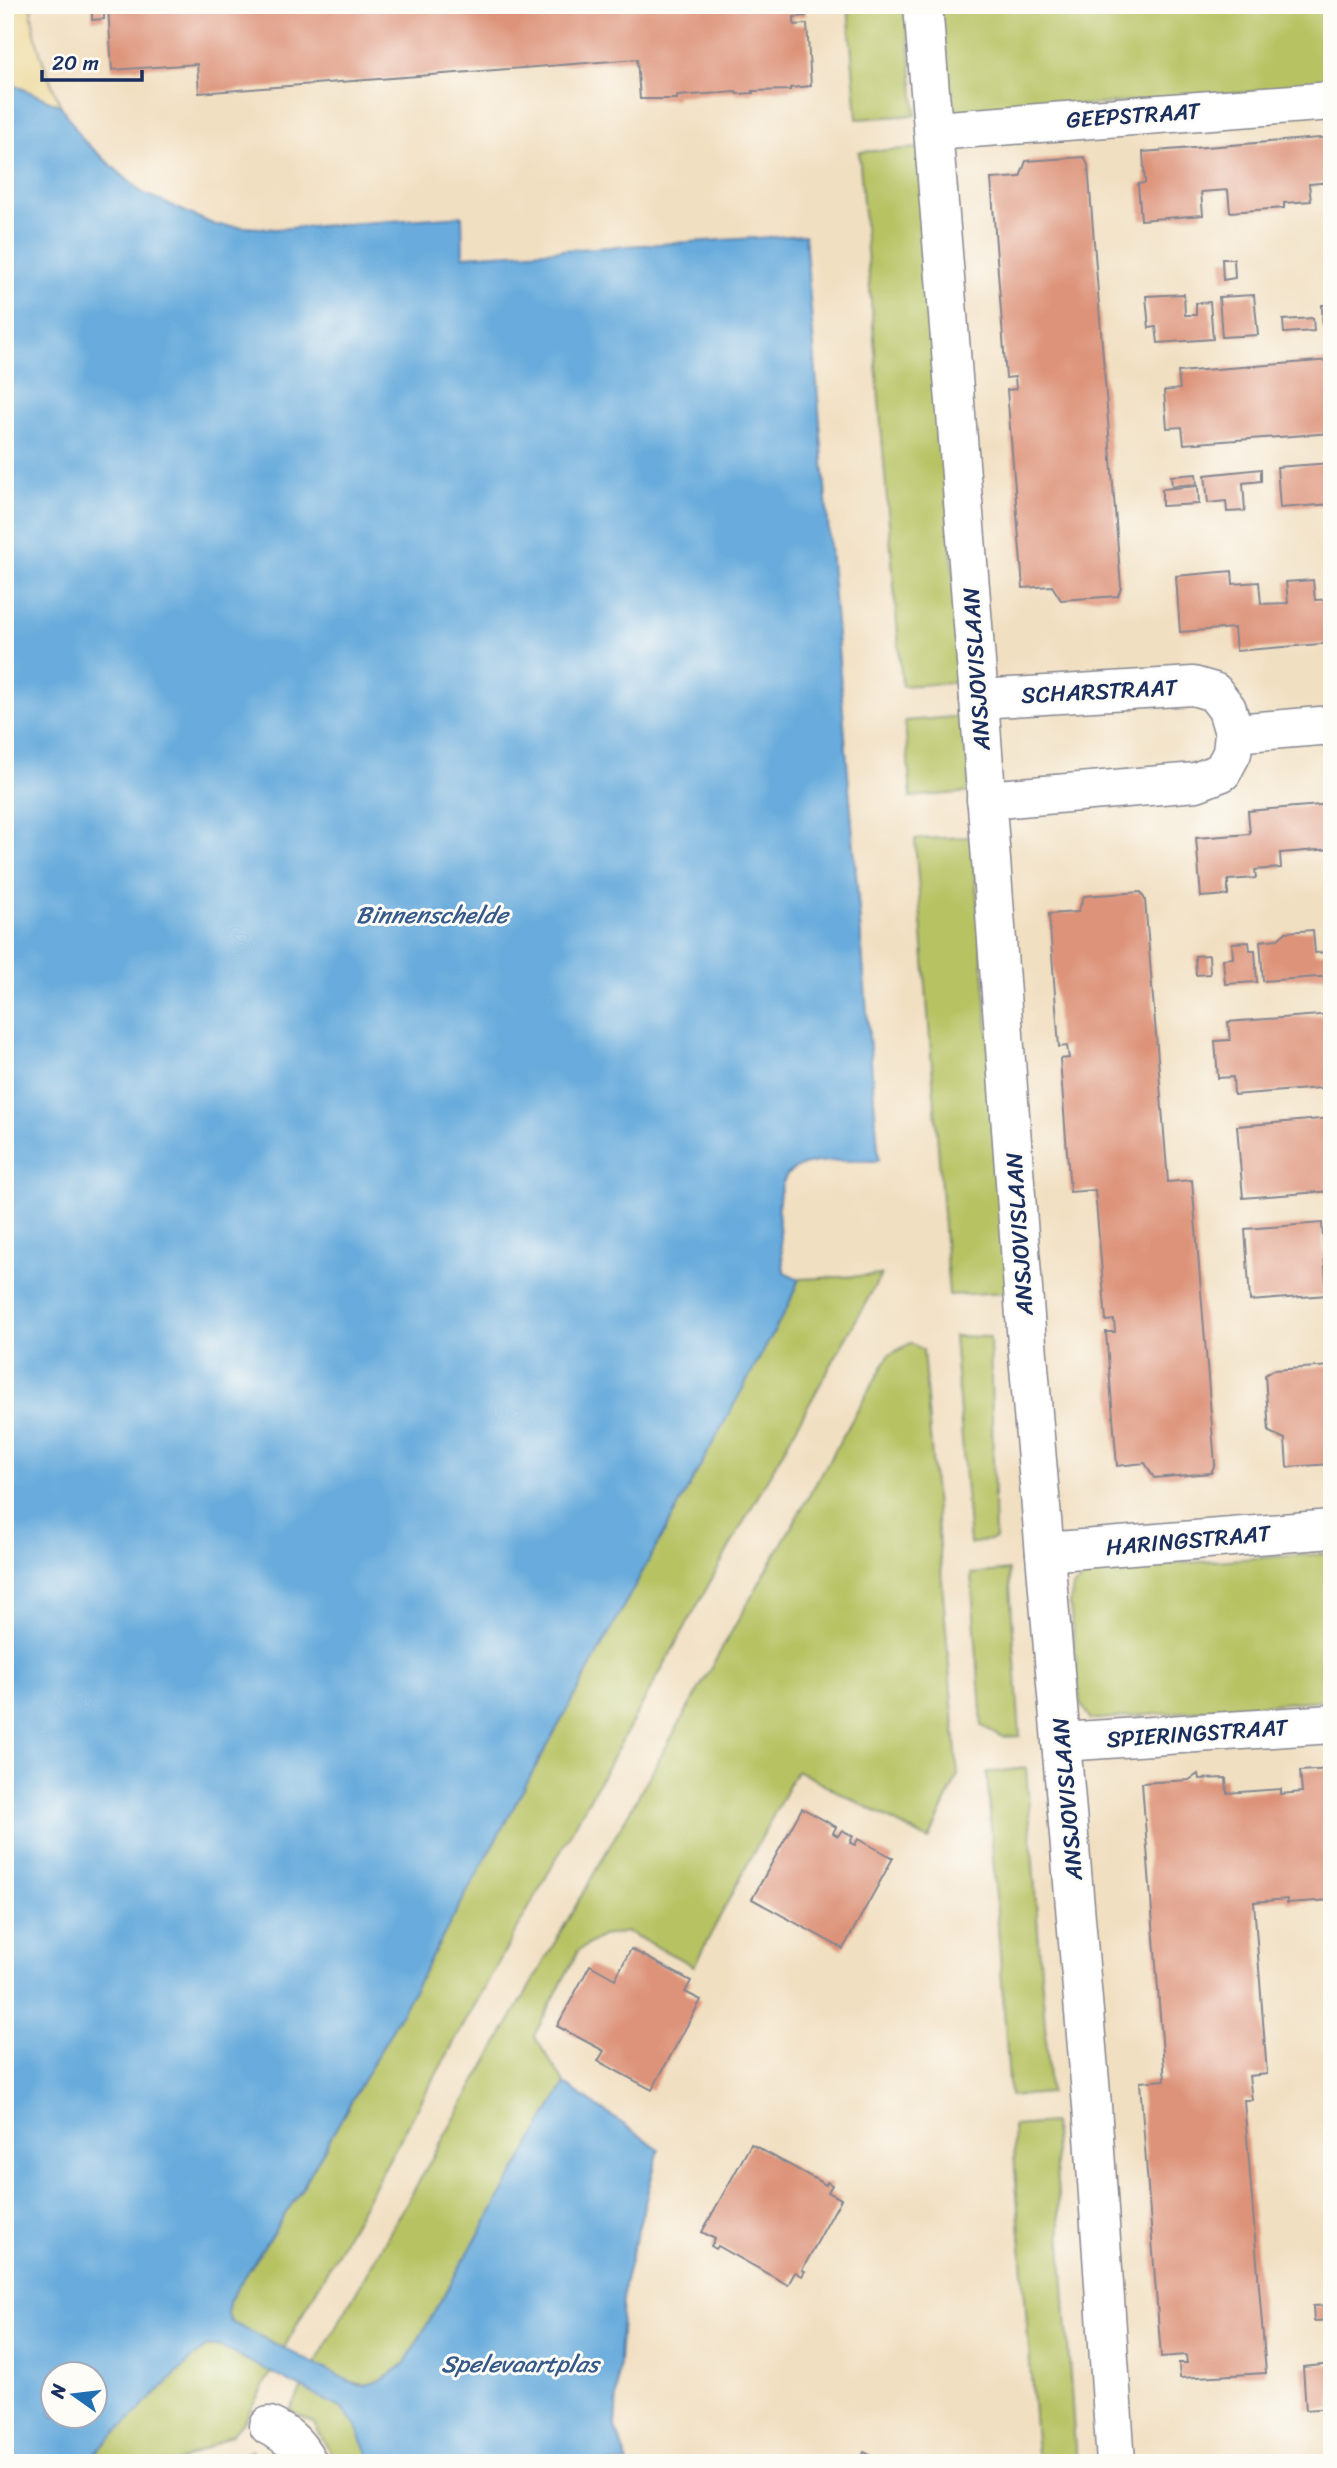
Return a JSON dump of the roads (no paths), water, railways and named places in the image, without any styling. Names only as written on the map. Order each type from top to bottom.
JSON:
[{"type":"street","name":"ANSJOVISLAAN","points":[[923,5],[1045,1552],[1092,2106],[1116,2463]]},
{"type":"street","name":"GEEPSTRAAT","points":[[934,131],[1332,100]]},
{"type":"street","name":"SCHARSTRAAT","points":[[979,699],[1192,686],[1214,692],[1227,709],[1234,733]]},
{"type":"street","points":[[986,800],[1196,782],[1222,772],[1232,753],[1234,733],[1332,725]]},
{"type":"street","name":"HARINGSTRAAT","points":[[1045,1552],[1332,1530]]},
{"type":"street","name":"SPIERINGSTRAAT","points":[[1062,1742],[1332,1724]]},
{"type":"street","points":[[270,2426],[286,2434],[301,2449],[308,2463]]},
{"type":"water","name":"Binnenschelde","points":[[5,81],[61,106],[83,140],[141,192],[215,225],[275,229],[462,216],[463,256],[805,235],[879,1161],[812,1163],[794,1169],[786,1176],[781,1187],[778,1216],[784,1272],[799,1279],[788,1306],[385,2042],[302,2188],[229,2301],[228,2315],[231,2322],[359,2386],[379,2381],[389,2375],[405,2363],[565,2084],[659,2149],[624,2284],[615,2427],[628,2463],[373,2463],[354,2423],[341,2408],[219,2346],[207,2347],[194,2357],[85,2463],[5,2463]]},
{"type":"water label","name":"Spelevaartplas","points":[[520,2364]]}]
